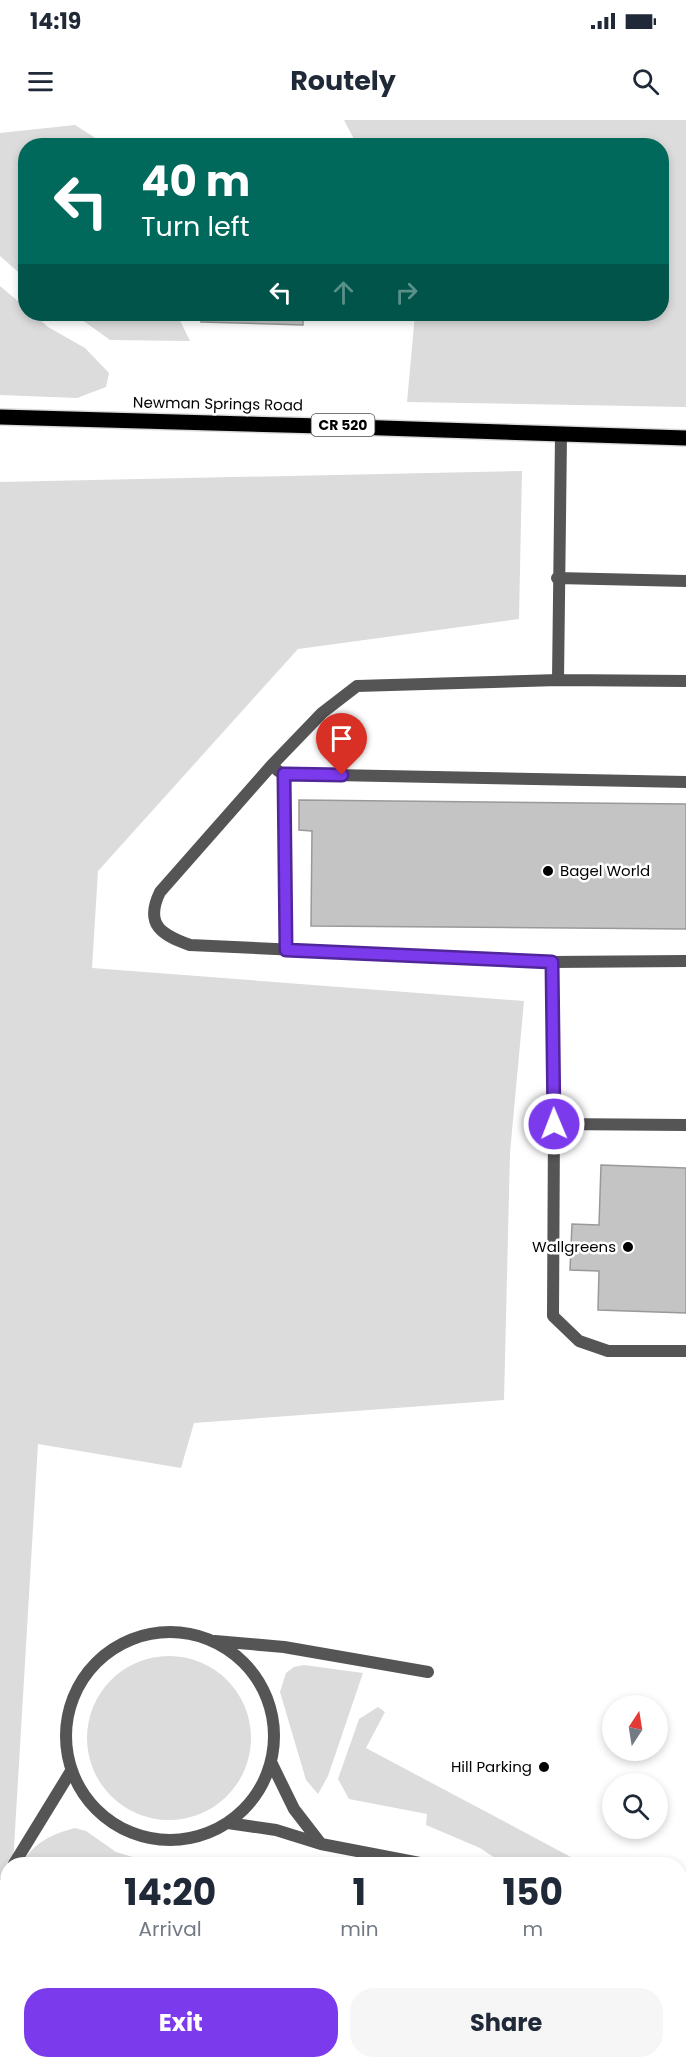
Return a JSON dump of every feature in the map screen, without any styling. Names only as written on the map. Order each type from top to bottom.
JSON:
[{"type":"main road","name":"Newman Springs Road","points":[[0,417],[314,424],[561,436],[686,438]]},
{"type":"lane","points":[[558,680],[557,578],[561,436]]},
{"type":"lane","points":[[557,578],[686,581]]},
{"type":"lane","points":[[686,681],[558,680],[357,686],[322,713],[271,766],[160,892],[156,901],[154,920],[165,936],[190,945],[552,962],[686,961]]},
{"type":"lane","points":[[271,766],[284,774],[686,782]]},
{"type":"lane","points":[[284,774],[286,950]]},
{"type":"lane","points":[[552,962],[553,1316],[579,1341],[609,1351],[686,1351]]},
{"type":"lane","points":[[554,1124],[686,1125]]},
{"type":"lane","points":[[215,1641],[242,1659],[262,1684],[273,1713],[275,1745],[268,1775],[251,1803],[228,1823],[199,1836],[168,1840],[137,1835],[109,1821],[87,1798],[71,1771],[65,1736],[71,1702],[88,1671],[114,1648],[146,1634],[182,1632],[215,1641],[285,1647],[428,1672]]},
{"type":"lane","points":[[271,1762],[294,1809],[321,1844]]},
{"type":"lane","points":[[18,1857],[71,1771]]},
{"type":"lane","points":[[228,1823],[276,1830],[321,1844],[389,1857]]},
{"type":"shaded area","points":[[344,120],[686,120],[686,407],[407,402],[414,321],[669,321],[669,138],[353,138]]},
{"type":"shaded area","points":[[75,125],[95,138],[18,138],[18,272],[0,256],[0,133]]},
{"type":"shaded area","points":[[0,286],[18,301],[18,321],[41,321],[85,348],[109,373],[106,387],[77,398],[0,395]]},
{"type":"shaded area","points":[[84,321],[180,321],[190,341],[110,340]]},
{"type":"shaded area","points":[[522,471],[519,619],[298,649],[98,871],[92,968],[524,1001],[510,1153],[504,1400],[194,1423],[181,1468],[38,1444],[13,1857],[0,1857],[0,482]]},
{"type":"shaded area","points":[[169,1656],[185,1657],[200,1662],[227,1680],[245,1707],[250,1722],[250,1754],[245,1769],[227,1796],[200,1814],[185,1819],[169,1820],[153,1819],[138,1814],[111,1796],[93,1769],[88,1754],[87,1738],[88,1722],[93,1707],[111,1680],[138,1662],[153,1657]]},
{"type":"shaded area","points":[[304,1665],[363,1673],[328,1776],[318,1794],[306,1780],[280,1692],[286,1673],[294,1667]]},
{"type":"shaded area","points":[[378,1707],[385,1712],[366,1748],[571,1857],[494,1857],[480,1848],[426,1825],[427,1814],[349,1799],[338,1779],[359,1719]]},
{"type":"shaded area","points":[[75,1828],[86,1831],[116,1852],[133,1857],[26,1857],[37,1845],[58,1833]]},
{"type":"building","points":[[303,321],[303,325],[201,322]]},
{"type":"building","points":[[299,800],[686,804],[686,929],[311,926],[312,831],[299,830]]},
{"type":"building","name":"Wallgreens","points":[[601,1165],[686,1168],[686,1313],[598,1310],[599,1271],[570,1270],[572,1224],[599,1225]]},
{"type":"place","name":"Bagel World","points":[[548,871]]},
{"type":"place","name":"Wallgreens","points":[[628,1247]]},
{"type":"place","name":"Hill Parking","points":[[544,1767]]},
{"type":"route","points":[[342,775],[284,774],[286,950],[552,962],[554,1124]]}]
